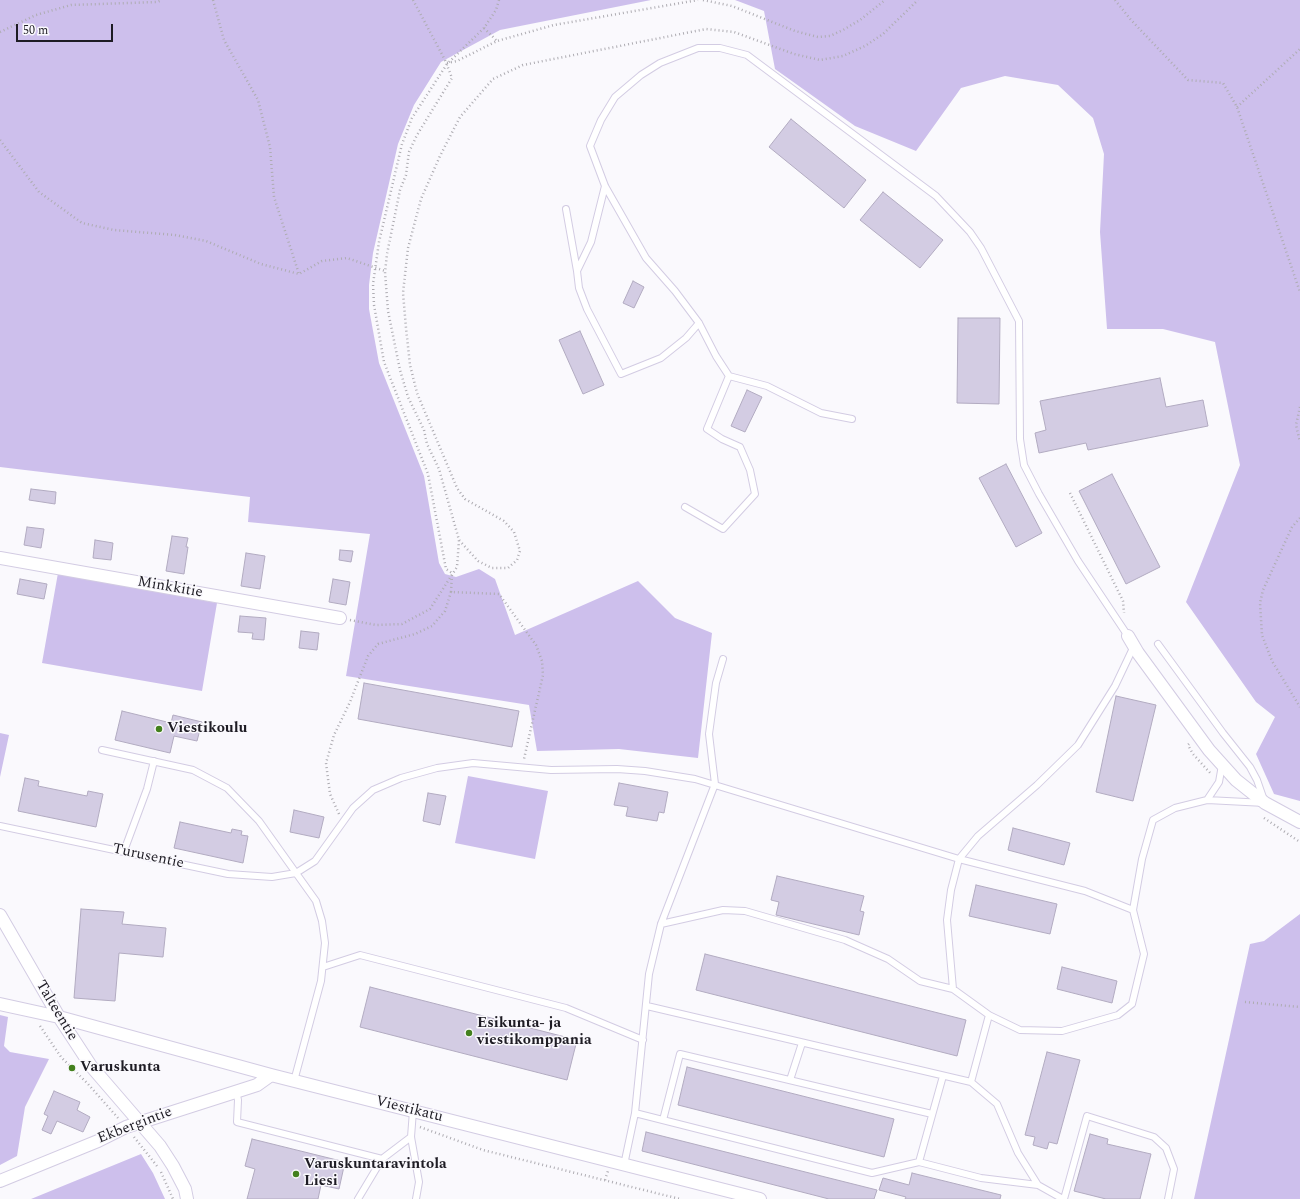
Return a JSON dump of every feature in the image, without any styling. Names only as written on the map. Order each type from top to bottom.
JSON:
[{"type":"street","name":"Minkkitie","points":[[0,558],[340,618]]},
{"type":"street","points":[[1131,641],[1209,750],[1236,780],[1265,803],[1300,822]]},
{"type":"street","name":"Talteentie","points":[[0,915],[59,1017],[91,1066],[160,1146],[185,1189],[187,1199]]},
{"type":"street","name":"Viestikatu","points":[[0,1004],[59,1017],[271,1076],[760,1199]]},
{"type":"street","name":"Ekbergintie","points":[[0,1180],[98,1141],[126,1127],[256,1085],[271,1076]]},
{"type":"lane","points":[[852,419],[821,413],[767,386],[729,376],[716,356],[699,323],[675,291],[646,258],[605,186],[590,146],[601,120],[615,97],[641,75],[660,63],[698,48],[720,48],[747,54],[936,196],[970,232],[981,248],[1019,321],[1020,439],[1024,465],[1078,561],[1131,641],[1115,686],[1078,745],[1037,785],[978,836],[959,859],[951,890],[947,920],[953,989]]},
{"type":"lane","points":[[577,271],[591,242],[605,186]]},
{"type":"lane","points":[[566,209],[579,288],[587,309],[621,374],[661,358],[686,338],[699,323]]},
{"type":"lane","points":[[685,507],[723,529],[755,494],[750,470],[740,447],[722,439],[707,429],[729,376]]},
{"type":"lane","points":[[661,924],[723,910],[745,911],[845,940],[888,959],[920,981],[953,989],[989,1015],[1020,1030],[1062,1031],[1118,1016],[1132,1004],[1144,954],[1133,910],[1142,859],[1153,820],[1175,808],[1207,800],[1265,803],[1257,780],[1250,767],[1223,733],[1158,644]]},
{"type":"lane","points":[[624,1165],[635,1112],[648,979],[661,924],[715,784],[709,734],[716,683],[723,659]]},
{"type":"lane","points":[[102,750],[193,770],[227,788],[259,821],[309,891],[319,910],[324,933],[323,968],[294,1081]]},
{"type":"lane","points":[[124,851],[147,789],[154,762]]},
{"type":"lane","points":[[296,873],[315,861],[353,808],[373,790],[401,778],[455,764],[486,763],[551,770],[591,768],[645,771],[674,775],[715,784],[959,859],[1085,891],[1133,910]]},
{"type":"lane","points":[[1207,800],[1219,782],[1222,765]]},
{"type":"lane","name":"Turusentie","points":[[0,826],[244,876],[272,877],[296,873]]},
{"type":"lane","points":[[323,968],[360,955],[566,1008],[643,1040]]},
{"type":"lane","points":[[646,1006],[971,1082],[997,1104],[1018,1153],[1038,1185]]},
{"type":"lane","points":[[971,1082],[989,1015]]},
{"type":"lane","points":[[790,1080],[802,1043]]},
{"type":"lane","points":[[663,1120],[680,1054],[932,1114]]},
{"type":"lane","points":[[918,1162],[943,1076]]},
{"type":"lane","points":[[236,1091],[238,1100],[237,1122],[382,1159]]},
{"type":"lane","points":[[413,1111],[411,1137],[419,1182],[416,1199]]},
{"type":"lane","points":[[635,1112],[872,1173],[918,1162],[981,1178],[1038,1185],[1064,1199],[1087,1116],[1154,1137],[1166,1148],[1174,1169],[1168,1199]]},
{"type":"lane","points":[[358,1199],[382,1159],[411,1137]]},
{"type":"path","points":[[0,32],[36,15],[71,5],[157,2],[162,0]]},
{"type":"path","points":[[213,0],[224,40],[258,100],[270,147],[274,197],[300,274]]},
{"type":"path","points":[[340,618],[376,625],[402,624],[430,609],[457,567],[460,540],[439,469],[427,444],[424,430],[408,397],[400,370],[388,311],[386,272],[387,254],[400,190],[406,175],[409,152],[417,135],[452,78],[447,64],[413,0]]},
{"type":"path","points":[[452,573],[446,569],[428,474],[384,362],[374,305],[373,284],[375,268],[402,144],[419,105],[447,64],[484,28],[496,10],[499,0]]},
{"type":"path","points":[[447,64],[457,61],[497,41],[554,26],[698,0]]},
{"type":"path","points":[[703,0],[732,6],[795,31],[818,37],[830,36],[843,30],[860,20],[885,0]]},
{"type":"path","points":[[460,540],[478,561],[492,568],[508,568],[517,560],[520,551],[514,532],[504,521],[465,499],[457,488],[417,393],[410,364],[403,293],[408,248],[420,199],[460,117],[493,79],[523,65],[706,29],[734,32],[794,54],[820,60],[843,56],[865,46],[883,34],[918,0]]},
{"type":"path","points":[[1115,0],[1131,20],[1188,80],[1223,83],[1237,107],[1300,292]]},
{"type":"path","points":[[484,28],[497,41]]},
{"type":"path","points":[[1237,107],[1300,49]]},
{"type":"path","points":[[0,140],[39,192],[82,223],[114,230],[174,235],[206,242],[261,264],[300,274],[322,261],[347,258],[386,272]]},
{"type":"path","points":[[1300,407],[1296,426],[1300,442]]},
{"type":"path","points":[[1300,518],[1292,527],[1263,590],[1260,603],[1262,635],[1272,661],[1300,707]]},
{"type":"path","points":[[344,820],[336,810],[330,794],[326,763],[334,735],[350,702],[368,656],[378,644],[415,634],[432,626],[445,611],[451,592],[452,573]]},
{"type":"path","points":[[451,592],[498,594],[536,645],[542,661],[543,675],[522,766]]},
{"type":"path","points":[[1245,1002],[1300,1007]]},
{"type":"path","points":[[32,1011],[61,1057],[88,1084],[126,1127],[160,1169],[172,1199]]},
{"type":"shaded area","points":[[0,0],[651,0],[500,30],[441,62],[414,105],[398,144],[373,253],[369,285],[369,309],[379,363],[424,476],[439,563],[445,574],[456,577],[479,569],[495,579],[515,635],[638,581],[675,618],[712,633],[698,758],[619,749],[537,751],[529,705],[346,676],[370,534],[248,522],[250,497],[0,467]]},
{"type":"shaded area","points":[[735,0],[1300,0],[1300,801],[1274,794],[1256,754],[1275,717],[1256,702],[1186,602],[1240,465],[1215,342],[1163,329],[1107,329],[1100,232],[1104,154],[1093,118],[1058,85],[1005,76],[961,88],[916,151],[855,126],[775,69],[764,11]]},
{"type":"shaded area","points":[[58,573],[217,603],[202,691],[42,663]]},
{"type":"shaded area","points":[[0,733],[9,735],[0,777]]},
{"type":"shaded area","points":[[468,776],[548,791],[535,859],[455,843]]},
{"type":"shaded area","points":[[1300,914],[1300,1199],[1194,1199],[1250,944],[1264,941]]},
{"type":"shaded area","points":[[0,1015],[8,1017],[4,1046],[10,1052],[49,1059],[25,1107],[17,1156],[0,1165]]},
{"type":"shaded area","points":[[141,1154],[153,1173],[165,1199],[31,1199]]},
{"type":"building","points":[[791,119],[866,180],[844,208],[769,147]]},
{"type":"building","points":[[883,192],[943,240],[920,268],[860,220]]},
{"type":"building","points":[[633,281],[644,287],[634,308],[623,303]]},
{"type":"building","points":[[958,318],[1000,318],[999,404],[957,403]]},
{"type":"building","points":[[580,331],[604,385],[583,394],[559,340]]},
{"type":"building","points":[[1160,378],[1166,407],[1203,400],[1208,426],[1088,450],[1086,443],[1039,453],[1035,433],[1046,430],[1040,401]]},
{"type":"building","points":[[747,390],[762,397],[745,432],[731,426]]},
{"type":"building","points":[[1006,464],[1042,533],[1016,547],[979,478]]},
{"type":"building","points":[[1112,474],[1160,567],[1126,584],[1079,491]]},
{"type":"building","points":[[31,489],[56,492],[55,504],[29,500]]},
{"type":"building","points":[[27,527],[44,529],[41,548],[24,545]]},
{"type":"building","points":[[172,536],[188,538],[184,574],[166,571]]},
{"type":"building","points":[[95,540],[113,543],[111,560],[93,558]]},
{"type":"building","points":[[340,550],[353,551],[351,562],[339,560]]},
{"type":"building","points":[[246,553],[265,556],[260,589],[241,586]]},
{"type":"building","points":[[20,579],[47,584],[44,599],[17,594]]},
{"type":"building","points":[[333,579],[350,582],[346,605],[329,602]]},
{"type":"building","points":[[240,616],[266,618],[264,640],[252,639],[253,633],[238,632]]},
{"type":"building","points":[[301,631],[319,633],[317,650],[299,648]]},
{"type":"building","points":[[364,683],[519,711],[512,747],[358,719]]},
{"type":"building","points":[[1116,696],[1156,705],[1133,801],[1096,792]]},
{"type":"building","name":"Viestikoulu","points":[[122,711],[171,723],[173,715],[202,722],[197,741],[174,736],[170,753],[115,740]]},
{"type":"building","points":[[25,778],[39,781],[38,786],[87,796],[88,791],[103,794],[96,827],[18,811]]},
{"type":"building","points":[[619,783],[668,792],[664,813],[659,812],[657,821],[626,816],[628,807],[614,805]]},
{"type":"building","points":[[428,793],[446,796],[440,825],[423,821]]},
{"type":"building","points":[[294,810],[324,817],[319,838],[290,832]]},
{"type":"building","points":[[180,822],[231,833],[232,829],[242,831],[241,835],[248,836],[243,863],[174,848]]},
{"type":"building","points":[[1013,828],[1070,843],[1064,865],[1008,850]]},
{"type":"building","points":[[777,876],[864,896],[860,911],[864,912],[859,935],[776,915],[779,902],[771,900]]},
{"type":"building","points":[[976,885],[1057,904],[1050,934],[969,916]]},
{"type":"building","points":[[81,909],[124,912],[122,924],[166,928],[163,957],[119,953],[115,1001],[74,998]]},
{"type":"building","points":[[705,954],[966,1020],[957,1056],[696,990]]},
{"type":"building","points":[[1062,967],[1117,981],[1112,1003],[1057,989]]},
{"type":"building","name":"Esikunta- ja viestikomppania","points":[[370,987],[577,1040],[567,1080],[360,1027]]},
{"type":"building","points":[[1047,1052],[1080,1060],[1057,1144],[1049,1142],[1047,1149],[1033,1145],[1035,1137],[1025,1135]]},
{"type":"building","points":[[687,1067],[894,1119],[884,1157],[678,1105]]},
{"type":"building","points":[[54,1091],[80,1102],[77,1110],[90,1117],[83,1132],[57,1121],[51,1134],[42,1130],[48,1116],[44,1114]]},
{"type":"building","points":[[646,1132],[877,1190],[874,1199],[829,1199],[642,1151]]},
{"type":"building","points":[[1090,1134],[1108,1139],[1107,1144],[1151,1154],[1140,1199],[1106,1199],[1074,1191]]},
{"type":"building","points":[[252,1139],[345,1162],[339,1189],[321,1185],[318,1199],[247,1199],[255,1169],[245,1166]]},
{"type":"building","points":[[912,1173],[1001,1195],[1000,1199],[905,1199],[906,1197],[879,1190],[883,1178],[909,1185]]},
{"type":"place","name":"Viestikoulu","points":[[159,729]]},
{"type":"place","name":"Esikunta- ja viestikomppania","points":[[469,1033]]},
{"type":"place","name":"Varuskunta","points":[[72,1068]]},
{"type":"place","name":"Varuskuntaravintola Liesi","points":[[296,1174]]}]
